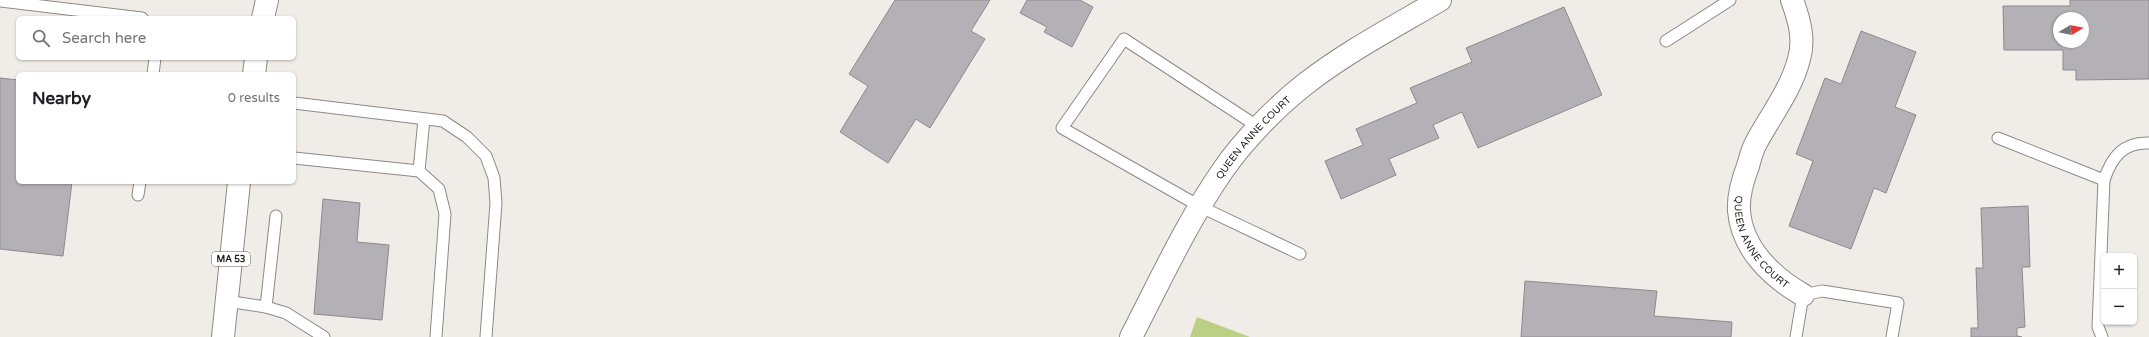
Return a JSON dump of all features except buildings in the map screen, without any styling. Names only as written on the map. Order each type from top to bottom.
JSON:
[{"type":"street","points":[[264,16],[267,0]]},
{"type":"street","name":"QUEEN ANNE COURT","points":[[1131,337],[1201,207],[1224,169],[1260,128],[1304,85],[1344,58],[1440,0]]},
{"type":"street","name":"QUEEN ANNE COURT","points":[[1792,0],[1801,24],[1800,58],[1786,93],[1755,144],[1743,179],[1739,211],[1747,241],[1765,268],[1787,286],[1803,295]]},
{"type":"street","points":[[254,72],[256,60]]},
{"type":"street","name":"MA 53","points":[[222,337],[239,184]]},
{"type":"lane","points":[[1666,41],[1730,0]]},
{"type":"lane","points":[[0,1],[125,16]]},
{"type":"lane","points":[[1260,128],[1124,39],[1062,128],[1201,207],[1300,254]]},
{"type":"lane","points":[[153,72],[155,60]]},
{"type":"lane","points":[[296,103],[444,122],[467,137],[486,156],[494,178],[496,203],[486,337]]},
{"type":"lane","points":[[419,171],[424,119]]},
{"type":"lane","points":[[1998,138],[2104,180]]},
{"type":"lane","points":[[2102,337],[2098,327],[2104,180],[2108,167],[2124,149],[2136,142],[2149,143]]},
{"type":"lane","points":[[299,158],[419,171],[439,189],[445,214],[436,337]]},
{"type":"lane","points":[[138,195],[140,184]]},
{"type":"lane","points":[[266,307],[276,216]]},
{"type":"lane","points":[[1796,337],[1803,295],[1822,291],[1898,303],[1892,337]]},
{"type":"lane","points":[[226,301],[266,307],[286,313],[324,337]]},
{"type":"green space","points":[[1197,317],[1250,337],[1190,337]]}]
